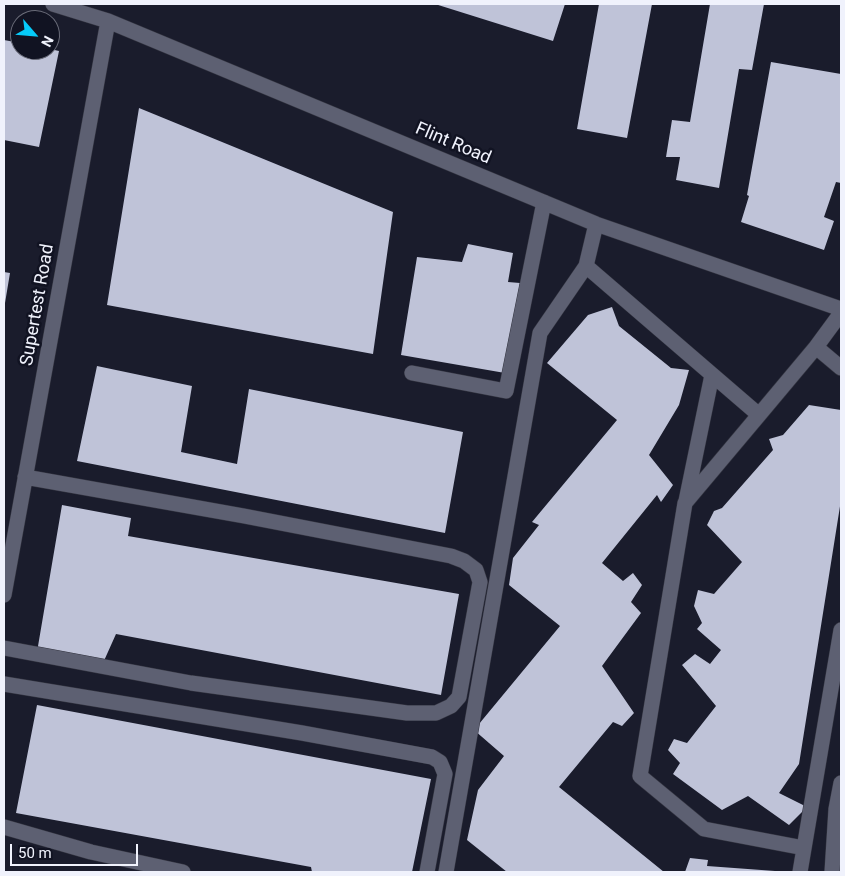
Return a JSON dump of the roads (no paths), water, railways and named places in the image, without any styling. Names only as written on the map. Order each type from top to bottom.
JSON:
[{"type":"street","name":"Flint Road","points":[[53,4],[71,6],[596,224],[841,311]]},
{"type":"street","name":"Supertest Road","points":[[4,595],[108,21]]},
{"type":"street","points":[[412,373],[506,391],[544,202]]},
{"type":"street","points":[[446,872],[540,333],[586,266],[596,224]]},
{"type":"street","points":[[586,266],[759,415]]},
{"type":"street","points":[[685,503],[816,347],[841,311]]},
{"type":"street","points":[[816,347],[841,368]]},
{"type":"street","points":[[712,375],[685,503],[640,776],[704,830],[804,848]]},
{"type":"street","points":[[4,648],[136,674],[200,684],[407,714],[436,713],[451,706],[459,696],[480,582],[476,570],[464,561],[451,556],[216,510],[25,477]]},
{"type":"street","points":[[800,872],[841,630]]},
{"type":"street","points":[[4,684],[302,733],[432,757],[440,762],[445,774],[427,872]]},
{"type":"street","points":[[832,872],[836,809],[841,783]]},
{"type":"street","points":[[4,827],[91,852],[183,872]]}]
